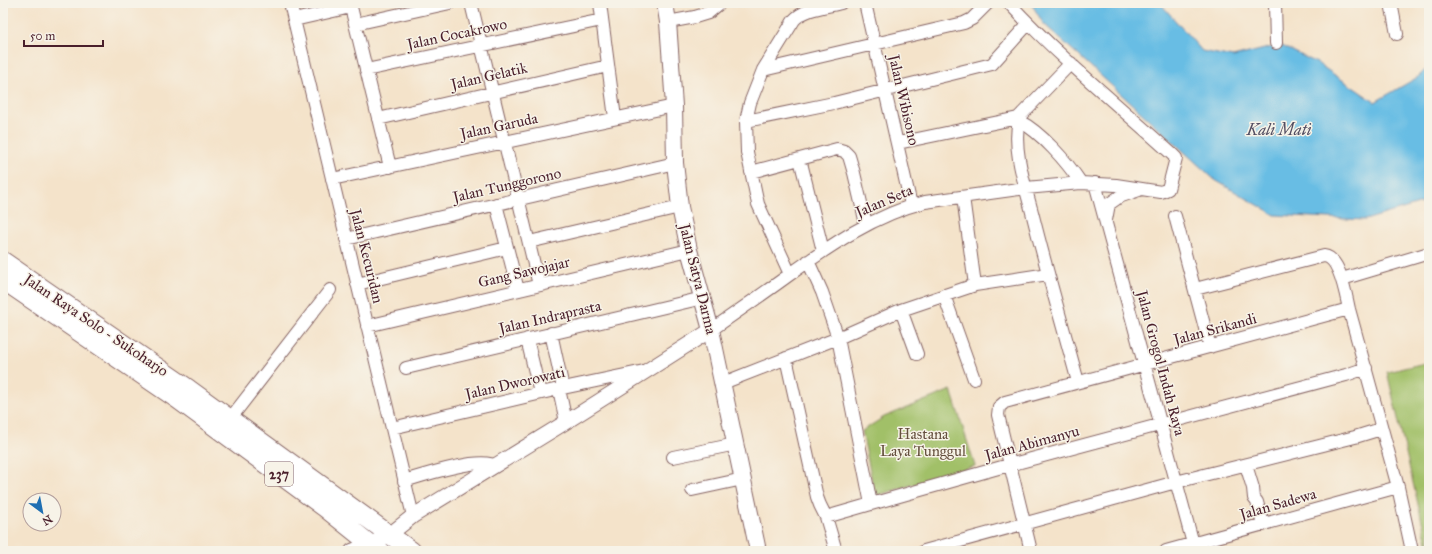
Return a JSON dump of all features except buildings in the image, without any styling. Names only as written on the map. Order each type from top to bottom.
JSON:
[{"type":"main road","name":"Jalan Satya Darma","points":[[665,3],[668,22],[674,106],[675,163],[680,207],[689,250],[711,330],[758,551]]},
{"type":"main road","name":"Jalan Raya Solo - Sukoharjo","points":[[3,261],[117,349]]},
{"type":"main road","name":"Jalan Raya Solo - Sukoharjo","points":[[3,280],[117,349],[183,394]]},
{"type":"main road","name":"237","points":[[183,394],[230,419],[412,551]]},
{"type":"main road","name":"237","points":[[183,394],[375,548]]},
{"type":"street","name":"Jalan Kecuridan","points":[[290,3],[412,516]]},
{"type":"street","points":[[355,24],[450,3]]},
{"type":"street","points":[[471,3],[539,285]]},
{"type":"street","points":[[600,3],[615,118]]},
{"type":"street","points":[[668,22],[695,17],[708,12],[720,3]]},
{"type":"street","points":[[790,274],[758,204],[746,144],[746,121],[750,103],[763,70],[798,15],[804,12],[841,3]]},
{"type":"street","name":"Jalan Wibisono","points":[[865,3],[911,205]]},
{"type":"street","points":[[763,70],[964,23],[972,19],[988,3]]},
{"type":"street","points":[[1009,3],[1028,24],[1071,64],[1019,119],[1016,139],[1026,188],[1078,382]]},
{"type":"street","points":[[1275,3],[1276,43]]},
{"type":"street","points":[[1391,3],[1397,34]]},
{"type":"street","points":[[294,20],[350,5],[390,166]]},
{"type":"street","name":"Jalan Cocakrowo","points":[[366,70],[602,20]]},
{"type":"street","points":[[746,121],[834,103],[992,64],[1028,24]]},
{"type":"street","name":"Jalan Seta","points":[[711,330],[808,261],[866,224],[911,205],[1026,188],[1081,182],[1142,188],[1161,192],[1168,189],[1176,158],[1071,64]]},
{"type":"street","name":"Jalan Gelatik","points":[[378,118],[608,66]]},
{"type":"street","name":"Jalan Garuda","points":[[332,179],[674,106]]},
{"type":"street","points":[[898,143],[1019,119],[1028,125],[1071,167],[1081,182]]},
{"type":"street","points":[[751,172],[838,150],[844,151],[849,156],[866,224]]},
{"type":"street","points":[[800,159],[823,251]]},
{"type":"street","name":"Jalan Tunggorono","points":[[346,239],[675,163]]},
{"type":"street","name":"Jalan Grogol Indah Raya","points":[[1095,183],[1194,547]]},
{"type":"street","points":[[1106,225],[1106,214],[1109,204],[1119,197],[1142,188]]},
{"type":"street","points":[[963,197],[975,285]]},
{"type":"street","points":[[496,204],[518,290]]},
{"type":"street","points":[[529,242],[680,207]]},
{"type":"street","points":[[1175,216],[1210,347]]},
{"type":"street","points":[[357,284],[507,248]]},
{"type":"street","name":"Gang Sawojajar","points":[[367,326],[689,250]]},
{"type":"street","points":[[1342,280],[1429,253]]},
{"type":"street","points":[[1195,289],[1324,256],[1328,256],[1332,260],[1342,280],[1366,368],[1381,429],[1398,487],[1410,550]]},
{"type":"street","points":[[808,261],[822,292],[838,338],[871,504]]},
{"type":"street","points":[[723,383],[838,338],[901,310],[944,294],[975,285],[1048,274]]},
{"type":"street","points":[[230,419],[330,290]]},
{"type":"street","points":[[944,294],[974,379]]},
{"type":"street","name":"Jalan Indraprasta","points":[[406,368],[703,298]]},
{"type":"street","name":"Jalan Srikandi","points":[[1009,465],[998,415],[999,407],[1005,402],[1349,309]]},
{"type":"street","points":[[901,310],[917,354]]},
{"type":"street","points":[[352,551],[375,548],[388,535],[412,516],[566,422],[711,330]]},
{"type":"street","points":[[551,333],[566,422]]},
{"type":"street","points":[[527,339],[540,393]]},
{"type":"street","points":[[786,358],[817,497],[826,517],[836,551]]},
{"type":"street","name":"Jalan Abimanyu","points":[[826,517],[1009,465],[1346,375],[1366,368]]},
{"type":"street","name":"Jalan Dworowati","points":[[392,428],[561,388],[647,371]]},
{"type":"street","points":[[924,551],[1176,482],[1355,437],[1381,429]]},
{"type":"street","points":[[673,457],[736,444]]},
{"type":"street","points":[[404,481],[470,464],[488,462],[495,466]]},
{"type":"street","points":[[1009,465],[1031,551]]},
{"type":"street","points":[[1246,465],[1253,488],[1254,498],[1257,502],[1263,525]]},
{"type":"street","points":[[692,490],[743,479]]},
{"type":"street","name":"Jalan Sadewa","points":[[1166,551],[1194,547],[1263,525],[1398,487]]},
{"type":"green space","points":[[1429,362],[1429,551],[1387,372]]},
{"type":"green space","name":"Hastana Laya Tunggul","points":[[951,390],[975,466],[875,496],[862,431],[884,417]]},
{"type":"water","name":"Kali Mati","points":[[1031,3],[1160,3],[1202,51],[1233,57],[1280,45],[1317,63],[1375,102],[1418,77],[1429,66],[1429,201],[1365,220],[1275,215],[1215,180],[1043,23]]}]
